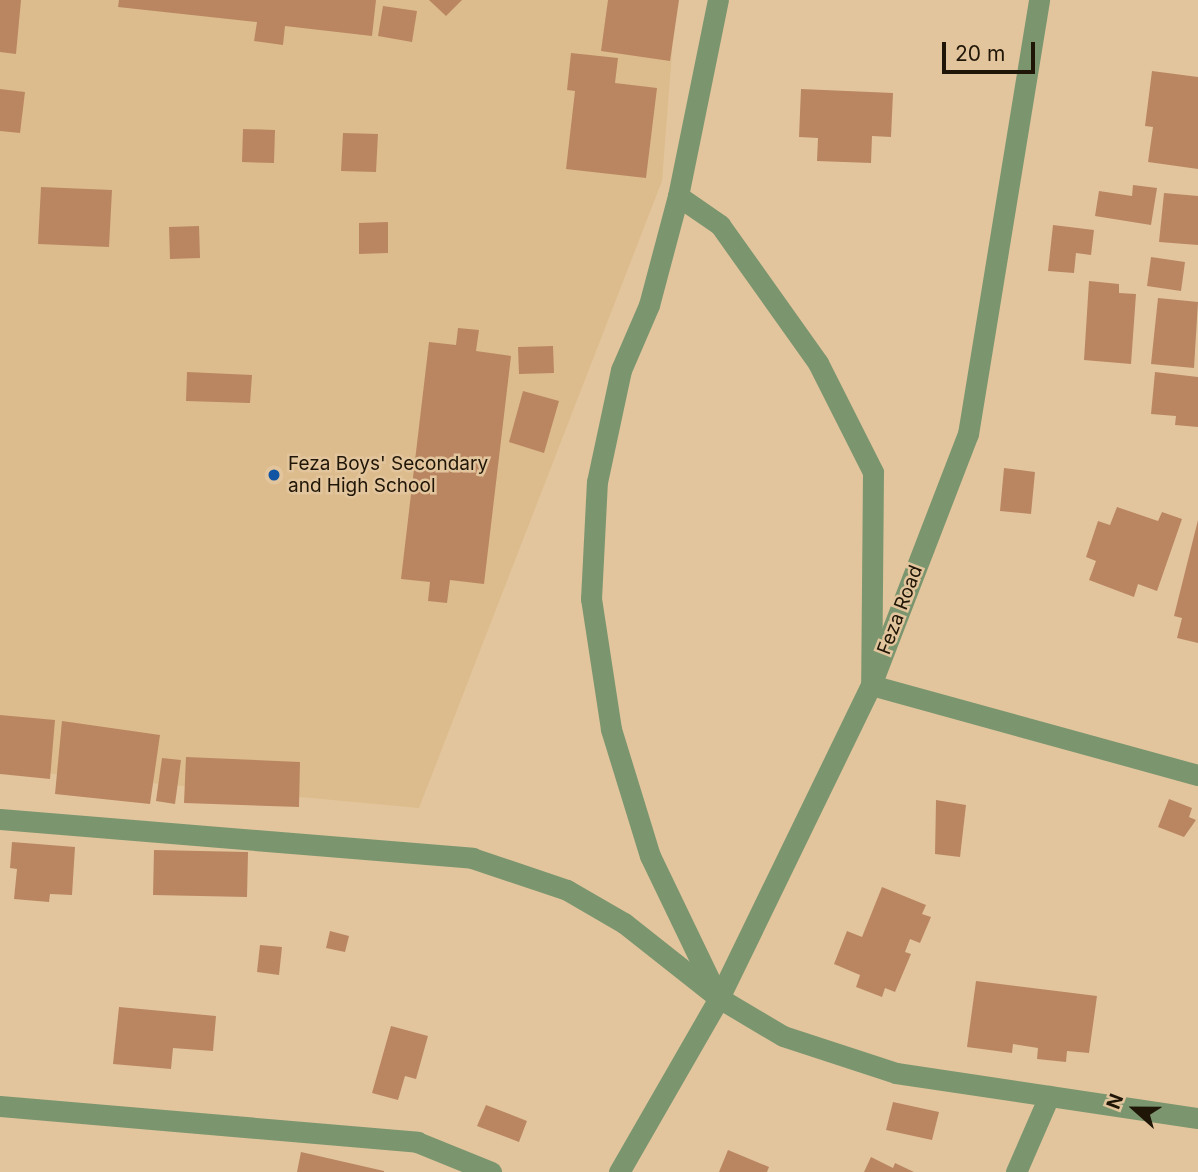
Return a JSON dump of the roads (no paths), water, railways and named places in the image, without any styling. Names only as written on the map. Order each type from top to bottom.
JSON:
[{"type":"street","points":[[718,0],[678,196],[649,305],[621,370],[597,482],[591,598],[611,729],[650,856],[719,998]]},
{"type":"street","name":"Feza Road","points":[[619,1172],[719,998],[871,685],[968,434],[1039,0]]},
{"type":"street","points":[[678,196],[720,225],[811,353],[873,472],[871,685],[1198,775]]},
{"type":"street","points":[[0,820],[472,858],[567,890],[624,923],[719,998],[783,1036],[896,1073],[1198,1118]]},
{"type":"street","points":[[1016,1172],[1049,1096]]},
{"type":"street","points":[[0,1106],[417,1142],[491,1172]]},
{"type":"place","name":"Feza Boys' Secondary and High School","points":[[274,475]]}]
